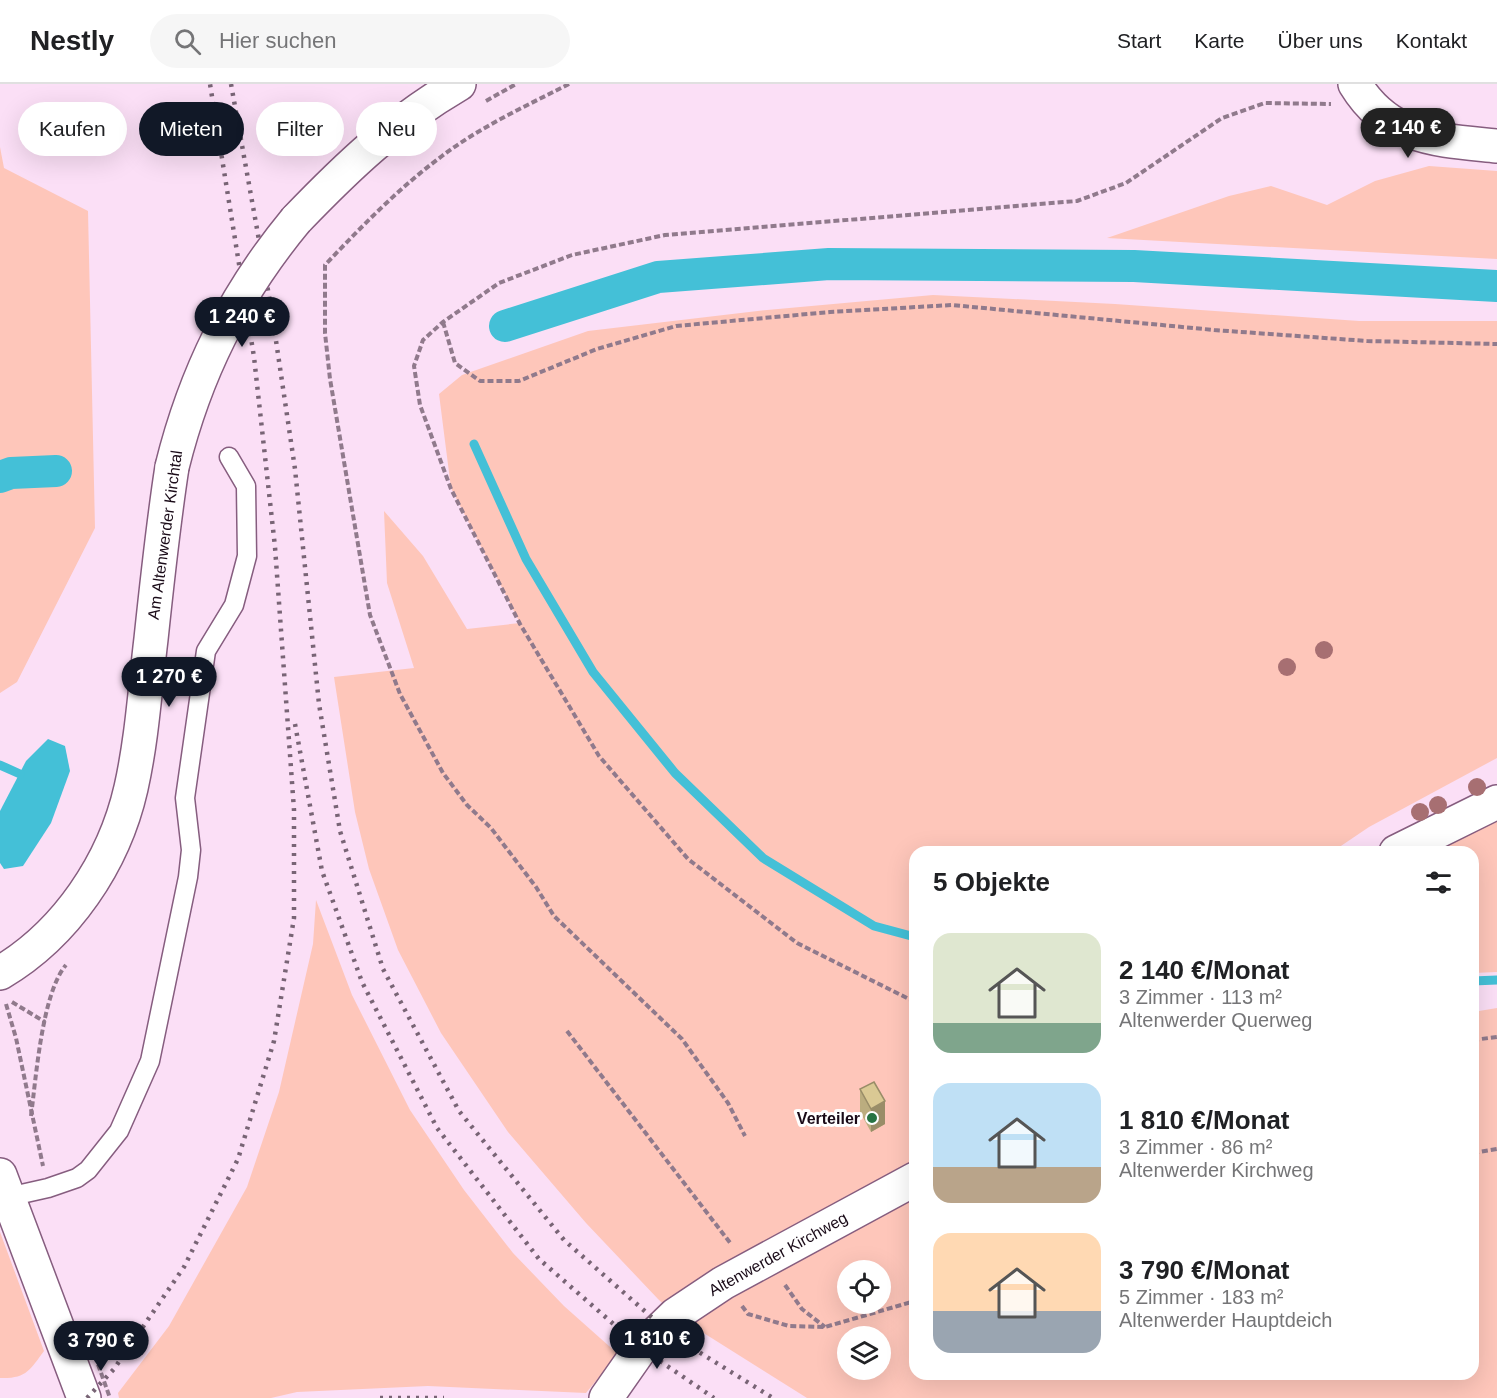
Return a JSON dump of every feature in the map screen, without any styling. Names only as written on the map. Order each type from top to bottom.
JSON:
[{"type":"street","name":"Am Altenwerder Kirchtal","points":[[2,985],[27,956],[46,939],[83,894],[104,859],[131,790],[140,743],[161,540],[172,468],[191,400],[209,355],[234,307],[256,272],[296,220],[342,172],[379,139],[413,113],[459,84]]},
{"type":"street","points":[[1357,88],[1372,108],[1418,136],[1497,146]]},
{"type":"street","points":[[1408,846],[1497,802]]},
{"type":"street","name":"Altenwerder Kirchweg","points":[[606,1398],[641,1348],[675,1315],[723,1282],[909,1182]]},
{"type":"street","points":[[4,1186],[83,1360],[84,1398]]},
{"type":"lane","points":[[4,1186],[48,1188],[77,1178],[88,1170],[119,1131],[150,1061],[189,877],[191,850],[185,798],[206,651],[234,605],[248,556],[246,486],[229,458]]},
{"type":"path","points":[[569,84],[492,124],[443,155],[387,201],[325,265],[325,333],[332,391],[370,615],[400,694],[443,773],[467,804],[491,828],[536,886],[554,916],[682,1039],[728,1103],[746,1136]]},
{"type":"path","points":[[909,999],[797,943],[688,859],[599,756],[520,624],[451,489],[420,405],[414,366],[423,340],[442,322],[499,283],[572,255],[665,234],[1077,201],[1126,183],[1222,118],[1265,103],[1331,104],[1357,88]]},
{"type":"path","points":[[442,322],[455,363],[480,381],[519,381],[597,349],[676,327],[830,312],[952,305],[1225,331],[1367,340],[1497,344]]},
{"type":"path","points":[[2,985],[45,1022]]},
{"type":"path","points":[[567,1031],[727,1240],[759,1263],[802,1309],[825,1328]]},
{"type":"path","points":[[1479,1039],[1497,1037]]},
{"type":"path","points":[[1479,1152],[1497,1149]]},
{"type":"path","points":[[723,1282],[748,1314],[789,1326],[825,1328],[909,1303]]},
{"type":"path","points":[[83,1360],[110,1398]]},
{"type":"shaded area","points":[[0,147],[4,168],[88,211],[95,528],[17,682],[0,693]]},
{"type":"shaded area","points":[[1429,166],[1497,171],[1497,259],[1107,238],[1229,196],[1271,186],[1327,205],[1375,181]]},
{"type":"shaded area","points":[[933,295],[1115,304],[1359,321],[1497,321],[1497,758],[1369,827],[1341,846],[909,846],[909,1380],[1479,1380],[1479,1011],[1497,1008],[1497,1398],[807,1398],[675,1315],[658,1299],[586,1223],[508,1132],[441,1033],[398,950],[369,869],[355,812],[334,677],[414,668],[387,583],[384,511],[423,556],[467,629],[520,623],[451,488],[439,394],[462,375],[588,331],[767,310]]},
{"type":"shaded area","points":[[1497,811],[1497,972],[1479,973],[1479,846],[1431,846]]},
{"type":"shaded area","points":[[316,900],[352,995],[410,1110],[464,1190],[513,1253],[564,1306],[618,1354],[586,1393],[428,1386],[297,1392],[271,1398],[119,1398],[118,1393],[169,1326],[247,1187],[279,1092],[313,944]]},
{"type":"shaded area","points":[[0,1232],[44,1351],[26,1372],[9,1378],[0,1378]]},
{"type":"water","points":[[48,739],[65,746],[70,771],[51,823],[23,866],[4,869],[0,863],[0,811],[26,761]]},
{"type":"building","points":[[874,1082],[885,1101],[871,1109],[860,1089]]},
{"type":"waterway","points":[[505,326],[658,277],[829,264],[1134,266],[1497,286]]},
{"type":"waterway","points":[[474,444],[526,559],[593,672],[675,773],[763,858],[874,926],[909,935]]},
{"type":"waterway","points":[[0,477],[11,473],[56,471]]},
{"type":"waterway","points":[[0,765],[20,774]]},
{"type":"waterway","points":[[1479,981],[1497,980]]},
{"type":"railway","points":[[87,1398],[114,1369],[184,1267],[238,1159],[274,1041],[294,918],[294,810],[275,547],[254,357],[210,84]]},
{"type":"railway","points":[[231,84],[271,307],[295,469],[319,704],[340,831],[383,969],[459,1111],[564,1240],[673,1336],[773,1398]]},
{"type":"railway","points":[[295,724],[322,871],[362,982],[437,1128],[539,1259],[641,1348],[714,1398]]},
{"type":"railway","points":[[380,1398],[444,1398]]},
{"type":"place","name":"Verteiler","points":[[872,1118]]}]
